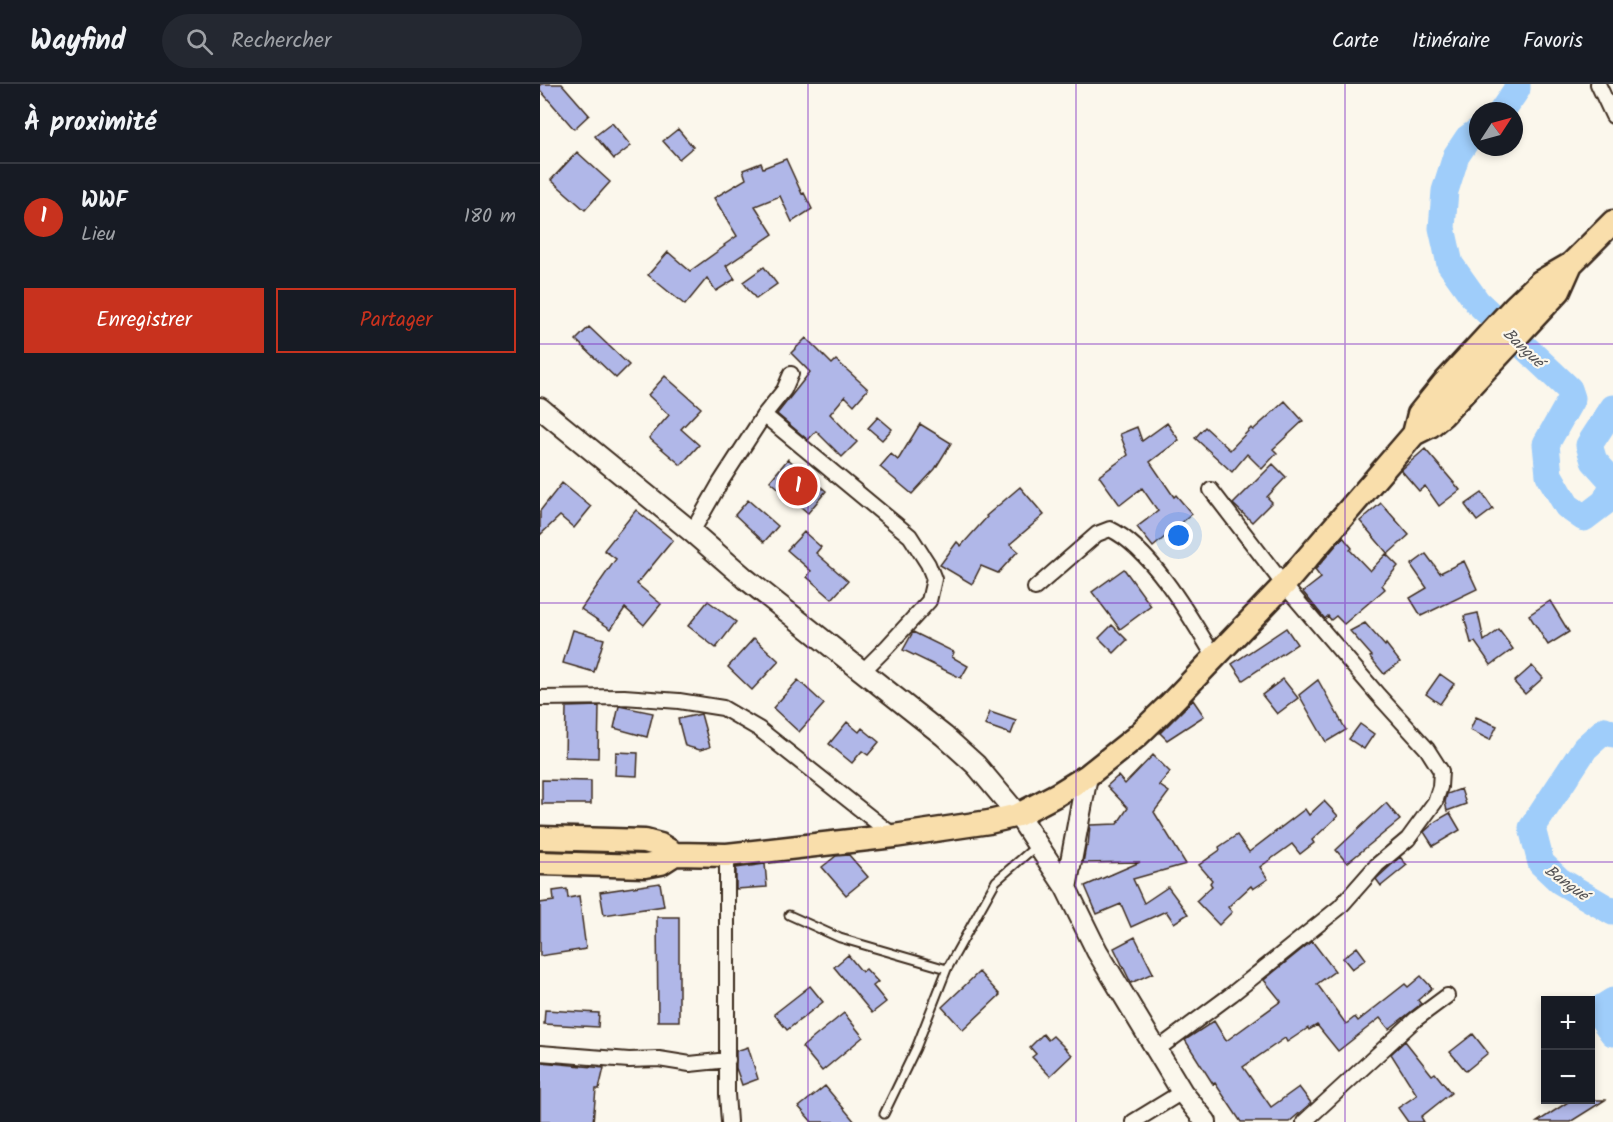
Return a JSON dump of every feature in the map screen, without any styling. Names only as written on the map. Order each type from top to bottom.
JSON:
[{"type":"highway","points":[[540,838],[645,841],[660,845],[675,854],[727,855],[894,836],[988,822],[1018,815],[1058,794],[1087,776],[1136,737],[1215,658],[1284,585],[1414,434],[1430,426],[1452,390],[1515,306],[1539,282],[1571,264],[1613,222]]},
{"type":"highway","points":[[1452,390],[1536,315],[1559,291],[1571,264]]},
{"type":"highway","points":[[540,863],[645,866],[661,863],[675,854]]},
{"type":"main road","points":[[540,408],[976,765],[1018,815],[1066,888],[1097,951],[1182,1092],[1206,1122]]},
{"type":"main road","points":[[1066,888],[1087,776]]},
{"type":"street","points":[[1598,84],[1613,116]]},
{"type":"street","points":[[692,531],[764,415],[784,390],[791,374]]},
{"type":"street","points":[[764,415],[910,536],[928,564],[934,579],[929,601],[863,671]]},
{"type":"street","points":[[1158,1049],[1232,994],[1340,907],[1377,865],[1408,839],[1434,802],[1440,787],[1441,771],[1427,749],[1284,585],[1211,490]]},
{"type":"street","points":[[1035,588],[1097,534],[1110,529],[1124,536],[1164,579],[1186,609],[1215,658]]},
{"type":"street","points":[[540,698],[624,697],[679,701],[723,708],[759,729],[894,836]]},
{"type":"street","points":[[727,855],[729,1122]]},
{"type":"street","points":[[1304,1122],[1416,1019],[1448,996]]},
{"type":"street","points":[[540,1053],[629,1060],[659,1059],[690,1064],[728,1060]]},
{"type":"street","points":[[1133,1122],[1182,1092]]},
{"type":"lane","points":[[884,1114],[916,1048],[947,969],[996,881],[1037,844]]},
{"type":"lane","points":[[789,915],[840,938],[947,969]]},
{"type":"building","points":[[540,84],[562,84],[589,115],[574,129],[540,90]]},
{"type":"building","points":[[612,123],[631,146],[614,159],[595,136]]},
{"type":"building","points":[[678,129],[693,147],[679,159],[663,141]]},
{"type":"building","points":[[577,152],[610,182],[585,210],[551,180]]},
{"type":"building","points":[[786,159],[802,194],[804,193],[812,209],[792,222],[780,196],[755,206],[773,234],[726,266],[735,279],[716,291],[707,278],[685,305],[648,275],[668,252],[690,271],[737,236],[714,198],[746,179],[743,170],[761,163],[763,168]]},
{"type":"building","points":[[764,267],[777,284],[756,299],[743,282]]},
{"type":"building","points":[[589,327],[629,365],[616,378],[576,340]]},
{"type":"building","points":[[806,338],[832,364],[836,360],[868,389],[854,405],[845,396],[830,414],[857,442],[842,457],[816,431],[808,440],[777,414],[810,372],[791,353]]},
{"type":"building","points":[[665,376],[701,408],[681,429],[699,445],[681,465],[649,438],[669,415],[648,395]]},
{"type":"building","points":[[1285,401],[1303,421],[1273,449],[1277,453],[1262,469],[1247,454],[1232,472],[1195,438],[1205,427],[1230,450],[1251,428],[1253,430]]},
{"type":"building","points":[[878,417],[892,429],[882,440],[868,428]]},
{"type":"building","points":[[1167,423],[1179,440],[1150,462],[1174,497],[1176,495],[1192,514],[1153,547],[1137,527],[1158,511],[1142,488],[1120,505],[1099,476],[1128,455],[1120,434],[1137,427],[1142,441]]},
{"type":"building","points":[[920,424],[951,443],[935,469],[912,494],[880,467],[891,454],[898,460]]},
{"type":"building","points":[[1425,449],[1460,490],[1439,506],[1425,486],[1419,491],[1401,470]]},
{"type":"building","points":[[788,459],[826,491],[808,513],[770,481]]},
{"type":"building","points":[[1273,464],[1286,477],[1267,497],[1272,502],[1252,522],[1233,504]]},
{"type":"building","points":[[562,483],[591,507],[574,528],[560,516],[540,535],[540,511]]},
{"type":"building","points":[[1020,487],[1044,515],[1010,544],[1018,551],[998,573],[981,566],[972,584],[940,565],[957,542],[961,546],[986,516]]},
{"type":"building","points":[[1482,493],[1493,509],[1477,521],[1465,505]]},
{"type":"building","points":[[748,500],[778,526],[764,542],[735,515]]},
{"type":"building","points":[[1381,503],[1409,535],[1388,554],[1360,521]]},
{"type":"building","points":[[636,510],[673,540],[637,584],[661,604],[644,625],[625,608],[611,629],[581,609],[616,559],[604,550]]},
{"type":"building","points":[[804,532],[821,547],[816,553],[848,581],[832,599],[807,577],[811,571],[787,550]]},
{"type":"building","points":[[1343,537],[1352,548],[1350,550],[1370,571],[1386,554],[1398,566],[1382,585],[1385,589],[1344,624],[1336,616],[1331,620],[1328,616],[1325,619],[1303,592],[1321,578],[1315,570]]},
{"type":"building","points":[[1426,554],[1440,573],[1464,561],[1477,589],[1421,616],[1410,598],[1427,588],[1411,565]]},
{"type":"building","points":[[1124,569],[1151,606],[1120,629],[1092,592]]},
{"type":"building","points":[[708,601],[736,622],[716,648],[688,626]]},
{"type":"building","points":[[1550,601],[1569,632],[1548,645],[1529,615]]},
{"type":"building","points":[[1478,613],[1484,641],[1499,630],[1513,649],[1491,665],[1475,642],[1471,643],[1464,616]]},
{"type":"building","points":[[1365,623],[1400,662],[1384,674],[1350,631]]},
{"type":"building","points":[[1112,625],[1127,640],[1114,653],[1099,638]]},
{"type":"building","points":[[1286,628],[1297,644],[1243,680],[1232,664]]},
{"type":"building","points":[[573,630],[604,639],[594,672],[563,663]]},
{"type":"building","points":[[913,632],[954,652],[952,657],[968,666],[961,678],[903,650]]},
{"type":"building","points":[[754,638],[779,661],[752,690],[728,667]]},
{"type":"building","points":[[1532,666],[1543,678],[1525,694],[1514,682]]},
{"type":"building","points":[[1440,674],[1454,684],[1440,704],[1426,694]]},
{"type":"building","points":[[1283,679],[1298,698],[1277,714],[1262,695]]},
{"type":"building","points":[[798,680],[824,704],[799,732],[773,708]]},
{"type":"building","points":[[1318,680],[1346,730],[1326,742],[1299,695]]},
{"type":"building","points":[[1193,700],[1204,716],[1167,740],[1160,733]]},
{"type":"building","points":[[599,706],[598,758],[565,757],[566,707]]},
{"type":"building","points":[[619,706],[653,713],[647,737],[614,728]]},
{"type":"building","points":[[990,712],[1016,721],[1011,734],[985,725]]},
{"type":"building","points":[[701,714],[710,747],[700,750],[685,746],[678,719]]},
{"type":"building","points":[[1476,717],[1497,726],[1490,740],[1470,730]]},
{"type":"building","points":[[847,722],[859,732],[862,728],[879,742],[868,755],[862,751],[852,763],[829,744]]},
{"type":"building","points":[[1360,724],[1374,734],[1364,749],[1349,739]]},
{"type":"building","points":[[616,752],[638,753],[637,776],[615,775]]},
{"type":"building","points":[[1153,755],[1170,772],[1159,785],[1169,792],[1154,812],[1186,864],[1133,879],[1144,903],[1168,887],[1188,914],[1174,923],[1166,911],[1131,927],[1121,904],[1097,914],[1085,886],[1140,862],[1083,863],[1086,846],[1088,846],[1090,825],[1117,824],[1128,808],[1107,786],[1118,776],[1125,784]]},
{"type":"building","points":[[542,780],[591,781],[591,804],[542,804]]},
{"type":"building","points":[[1461,789],[1466,804],[1447,811],[1445,802],[1447,794]]},
{"type":"building","points":[[1324,801],[1338,816],[1312,840],[1314,843],[1300,854],[1292,844],[1260,867],[1268,879],[1253,889],[1251,886],[1228,907],[1232,912],[1219,925],[1196,901],[1212,886],[1210,883],[1212,880],[1199,865],[1237,835],[1249,852],[1305,809],[1309,815]]},
{"type":"building","points":[[1386,803],[1400,820],[1347,863],[1336,850]]},
{"type":"building","points":[[1450,813],[1460,830],[1433,846],[1424,832],[1436,821]]},
{"type":"building","points":[[849,855],[868,877],[846,895],[822,867],[836,856]]},
{"type":"building","points":[[1400,857],[1407,865],[1381,886],[1376,879]]},
{"type":"building","points":[[765,864],[767,887],[736,889],[736,868]]},
{"type":"building","points":[[660,883],[664,906],[604,915],[600,892]]},
{"type":"building","points":[[567,889],[568,898],[579,896],[586,949],[540,956],[540,903],[554,901],[553,891]]},
{"type":"building","points":[[657,917],[679,917],[679,1021],[658,1021]]},
{"type":"building","points":[[1135,937],[1153,973],[1131,983],[1114,948]]},
{"type":"building","points":[[1312,941],[1335,971],[1317,984],[1346,1024],[1355,1017],[1358,1021],[1405,984],[1408,987],[1421,976],[1432,988],[1418,1000],[1421,1004],[1389,1029],[1380,1018],[1338,1051],[1317,1025],[1309,1030],[1308,1028],[1287,1042],[1285,1038],[1243,1067],[1271,1107],[1299,1087],[1311,1103],[1289,1122],[1241,1122],[1185,1040],[1214,1021],[1226,1041],[1281,1001],[1264,980]]},
{"type":"building","points":[[1357,947],[1366,959],[1352,969],[1343,958]]},
{"type":"building","points":[[848,955],[862,972],[866,969],[878,982],[873,986],[886,1002],[872,1013],[834,967]]},
{"type":"building","points":[[979,972],[1000,995],[963,1030],[942,1007]]},
{"type":"building","points":[[810,986],[823,1002],[787,1030],[774,1014]]},
{"type":"building","points":[[545,1010],[599,1013],[598,1027],[544,1024]]},
{"type":"building","points":[[844,1013],[863,1037],[822,1071],[802,1047]]},
{"type":"building","points":[[1043,1034],[1048,1040],[1053,1036],[1072,1055],[1050,1076],[1032,1057],[1036,1054],[1030,1047]]},
{"type":"building","points":[[1473,1034],[1488,1053],[1466,1071],[1450,1052]]},
{"type":"building","points":[[1405,1041],[1432,1075],[1435,1073],[1451,1093],[1421,1117],[1424,1122],[1408,1122],[1398,1108],[1417,1095],[1391,1054]]},
{"type":"building","points":[[748,1047],[758,1079],[742,1085],[736,1068],[736,1051]]},
{"type":"building","points":[[540,1062],[604,1068],[599,1089],[596,1089],[593,1122],[540,1122]]},
{"type":"building","points":[[825,1086],[855,1122],[812,1122],[799,1107]]},
{"type":"building","points":[[1595,1100],[1605,1100],[1570,1122],[1537,1122],[1565,1104],[1595,1104]]},
{"type":"waterway","name":"Bangué","points":[[1508,102],[1517,89],[1517,84]]},
{"type":"waterway","name":"Bangué","points":[[1469,137],[1456,156],[1445,191],[1442,228],[1450,264],[1477,302],[1569,389],[1572,398],[1546,444],[1549,475],[1567,506],[1584,518],[1605,502],[1613,485]]},
{"type":"waterway","name":"Bangué","points":[[1613,408],[1589,445],[1594,461],[1613,482]]},
{"type":"waterway","name":"Bangué","points":[[1613,734],[1605,730],[1585,748],[1532,828],[1541,863],[1560,881],[1613,912]]},
{"type":"waterway","name":"Bangué","points":[[1613,1001],[1597,1011],[1613,1033]]},
{"type":"place","name":"WWF","points":[[798,486]]}]
